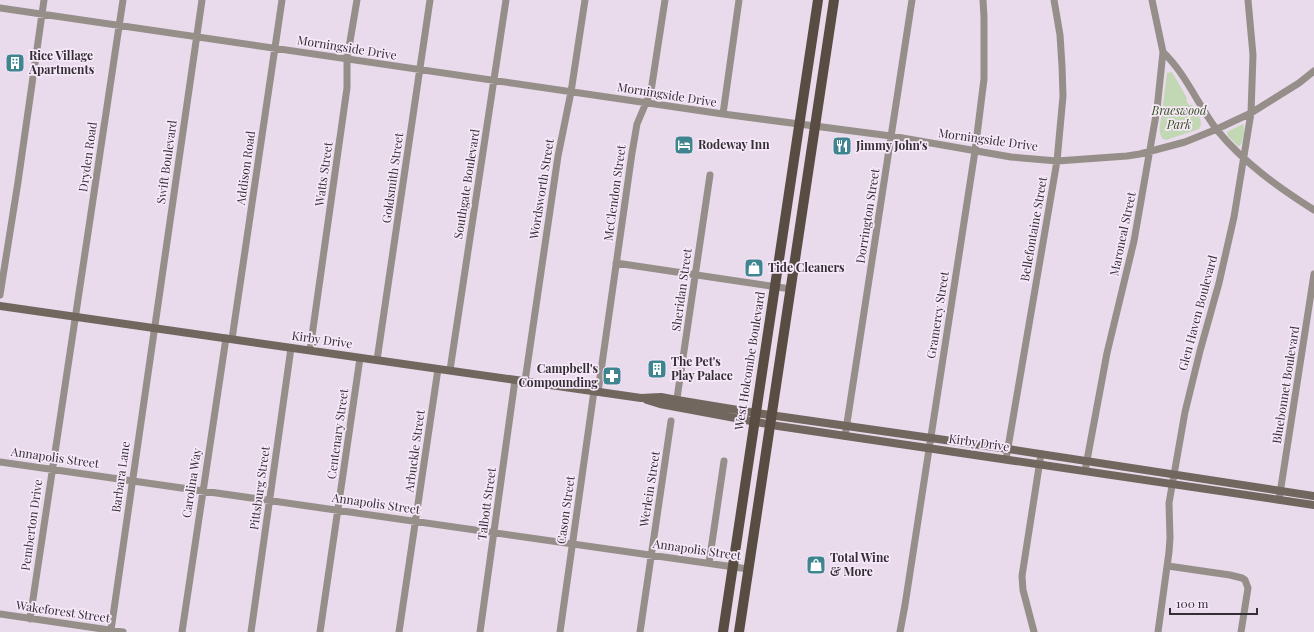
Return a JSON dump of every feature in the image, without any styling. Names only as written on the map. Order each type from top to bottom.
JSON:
[{"type":"main road","name":"West Holcombe Boulevard","points":[[723,632],[818,0]]},
{"type":"main road","points":[[739,632],[834,0]]},
{"type":"main road","name":"Kirby Drive","points":[[0,306],[596,391],[641,398],[660,404],[676,403],[755,417],[846,426],[1008,449],[1314,496]]},
{"type":"main road","name":"Kirby Drive","points":[[770,419],[845,436],[1314,505]]},
{"type":"street","points":[[0,295],[44,0]]},
{"type":"street","name":"Dryden Road","points":[[75,316],[123,0]]},
{"type":"street","name":"Swift Boulevard","points":[[154,328],[202,0]]},
{"type":"street","name":"Addison Road","points":[[229,339],[282,0]]},
{"type":"street","name":"Watts Street","points":[[310,350],[347,88],[347,59],[356,0]]},
{"type":"street","name":"Goldsmith Street","points":[[377,360],[430,0]]},
{"type":"street","name":"Southgate Boulevard","points":[[450,370],[506,0]]},
{"type":"street","name":"Wordsworth Street","points":[[525,381],[558,156],[571,92],[585,0]]},
{"type":"street","name":"McClendon Street","points":[[596,391],[634,136],[637,124],[651,92],[665,0]]},
{"type":"street","points":[[723,114],[740,0]]},
{"type":"street","name":"Dorrington Street","points":[[845,436],[912,0]]},
{"type":"street","name":"Gramercy Street","points":[[900,632],[975,151],[984,79],[983,0]]},
{"type":"street","name":"Bellefontaine Street","points":[[1006,460],[1057,161],[1063,81],[1060,35],[1054,0]]},
{"type":"street","name":"Maroneal Street","points":[[1085,471],[1107,353],[1134,241],[1151,152],[1159,96],[1163,52],[1152,0]]},
{"type":"street","name":"Glen Haven Boulevard","points":[[1158,632],[1168,566],[1170,538],[1169,503],[1184,412],[1219,283],[1234,217],[1251,113],[1253,54],[1248,0]]},
{"type":"street","name":"Morningside Drive","points":[[0,8],[723,114],[892,136],[1011,157],[1057,161],[1127,156],[1151,152],[1185,142],[1251,113],[1314,72]]},
{"type":"street","points":[[1163,52],[1176,65],[1217,129],[1244,159],[1284,191],[1314,210]]},
{"type":"street","name":"Sheridan Street","points":[[676,403],[710,175]]},
{"type":"street","points":[[616,263],[791,289]]},
{"type":"street","name":"Bluebonnet Boulevard","points":[[1279,500],[1314,274]]},
{"type":"street","name":"Pemberton Drive","points":[[30,619],[75,316]]},
{"type":"street","name":"Barbara Lane","points":[[111,630],[154,328]]},
{"type":"street","name":"Carolina Way","points":[[182,632],[202,491],[229,339]]},
{"type":"street","name":"Pittsburg Street","points":[[251,632],[291,348]]},
{"type":"street","name":"Centenary Street","points":[[320,632],[360,358]]},
{"type":"street","name":"Arbuckle Street","points":[[399,632],[438,369]]},
{"type":"street","name":"Talbott Street","points":[[480,632],[515,380]]},
{"type":"street","name":"Cason Street","points":[[560,632],[596,391]]},
{"type":"street","name":"Werlein Street","points":[[640,632],[671,421]]},
{"type":"street","points":[[1034,632],[1023,590],[1022,576],[1041,454]]},
{"type":"street","points":[[709,563],[724,461]]},
{"type":"street","name":"Annapolis Street","points":[[0,462],[748,569]]},
{"type":"street","points":[[1168,566],[1230,575],[1245,580],[1248,588],[1241,632]]},
{"type":"street","name":"Wakeforest Street","points":[[0,614],[78,629],[123,632]]},
{"type":"green space","name":"Braeswood Park","points":[[1172,72],[1187,98],[1186,100],[1189,105],[1192,105],[1199,117],[1201,126],[1199,129],[1166,140],[1163,139],[1160,134],[1160,127],[1162,113],[1164,112],[1165,107],[1163,105],[1167,73]]},
{"type":"green space","points":[[1243,124],[1243,139],[1240,146],[1238,146],[1228,136],[1227,132]]},
{"type":"place","name":"Rice Village Apartments","points":[[15,63]]},
{"type":"place","name":"Rodeway Inn","points":[[684,145]]},
{"type":"place","name":"Jimmy John's","points":[[842,146]]},
{"type":"place","name":"Tide Cleaners","points":[[754,268]]},
{"type":"place","name":"The Pet's Play Palace","points":[[657,369]]},
{"type":"place","name":"Campbell's Compounding","points":[[612,376]]},
{"type":"place","name":"Total Wine & More","points":[[816,565]]}]
